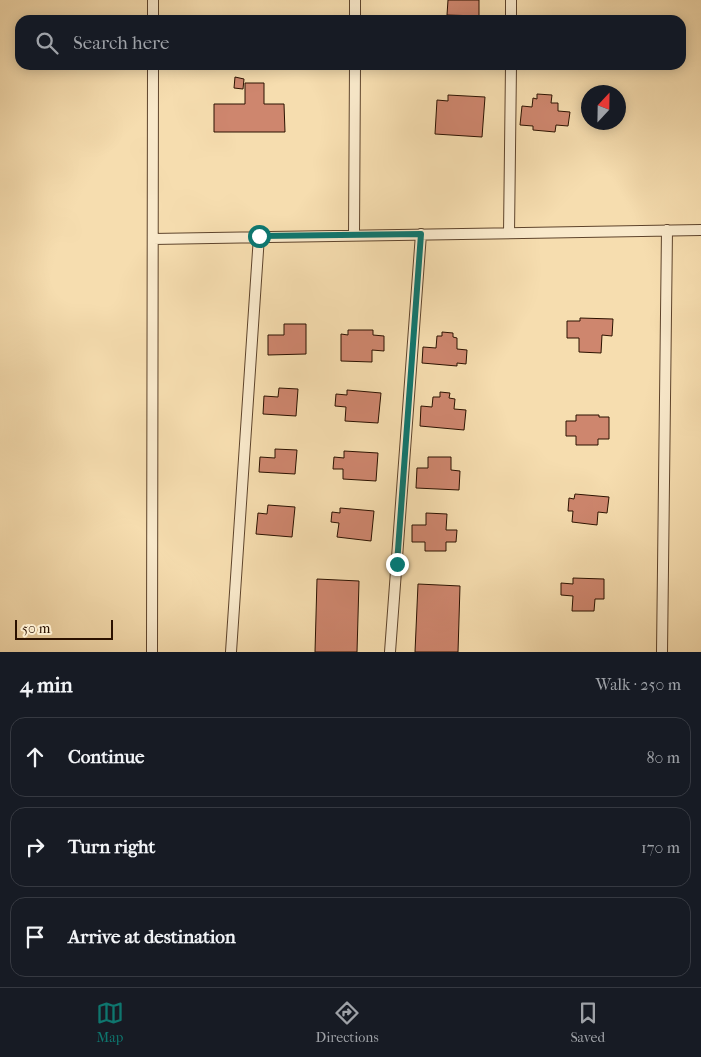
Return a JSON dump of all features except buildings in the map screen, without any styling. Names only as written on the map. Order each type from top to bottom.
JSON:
[{"type":"street","points":[[153,0],[153,15]]},
{"type":"street","points":[[355,0],[355,15]]},
{"type":"street","points":[[511,0],[511,15]]},
{"type":"street","points":[[152,652],[153,70]]},
{"type":"street","points":[[354,70],[354,234]]},
{"type":"street","points":[[508,233],[511,70]]},
{"type":"street","points":[[662,652],[667,230]]},
{"type":"street","points":[[153,239],[354,234],[701,230]]},
{"type":"street","points":[[390,652],[421,234]]},
{"type":"street","points":[[231,652],[259,236]]},
{"type":"route","points":[[259,236],[421,234],[397,564]]}]
